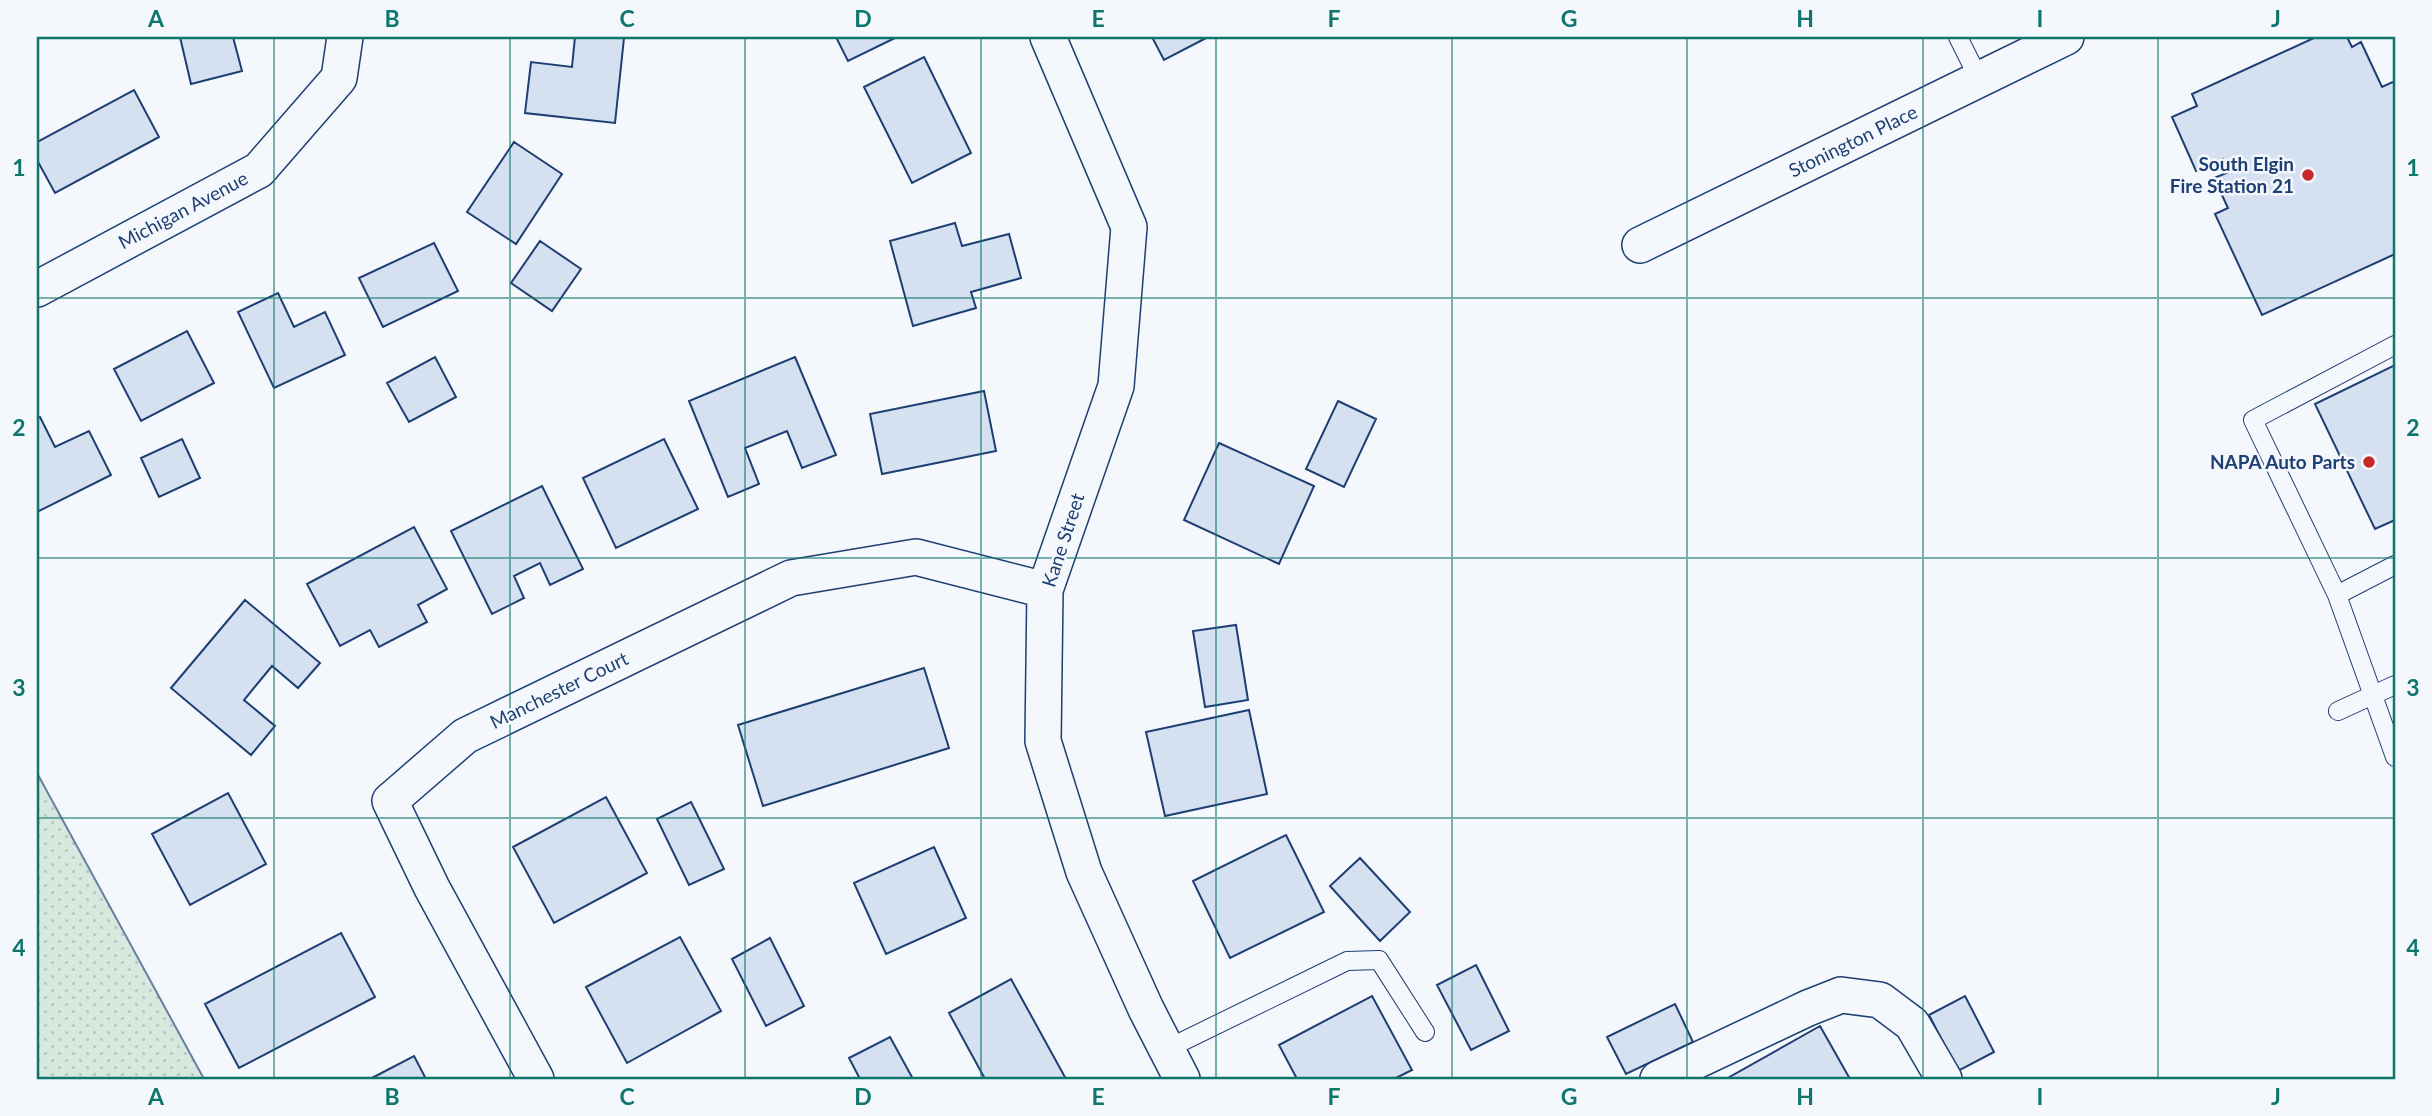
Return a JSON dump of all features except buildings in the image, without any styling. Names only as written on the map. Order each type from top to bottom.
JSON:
[{"type":"street","name":"Michigan Avenue","points":[[37,289],[259,170],[339,78],[345,37]]},
{"type":"street","name":"Kane Street","points":[[1048,37],[1129,227],[1116,386],[1045,590],[1043,741],[1084,872],[1146,1009],[1182,1079]]},
{"type":"street","name":"Stonington Place","points":[[1640,245],[2066,37]]},
{"type":"street","name":"Manchester Court","points":[[536,1079],[432,888],[390,801],[465,736],[791,578],[916,557],[1045,590]]},
{"type":"street","points":[[1658,1079],[1841,995],[1880,1000],[1912,1024],[1944,1079]]},
{"type":"lane","points":[[1958,37],[1979,79]]},
{"type":"lane","points":[[2395,345],[2253,420],[2337,595],[2395,757]]},
{"type":"lane","points":[[2337,595],[2395,565]]},
{"type":"lane","points":[[2338,711],[2395,685]]},
{"type":"lane","points":[[1167,1049],[1347,961],[1379,960],[1425,1032]]},
{"type":"shaded area","points":[[37,773],[204,1079],[37,1079]]},
{"type":"place","name":"South Elgin Fire Station 21","points":[[2308,175]]},
{"type":"place","name":"NAPA Auto Parts","points":[[2369,462]]}]
